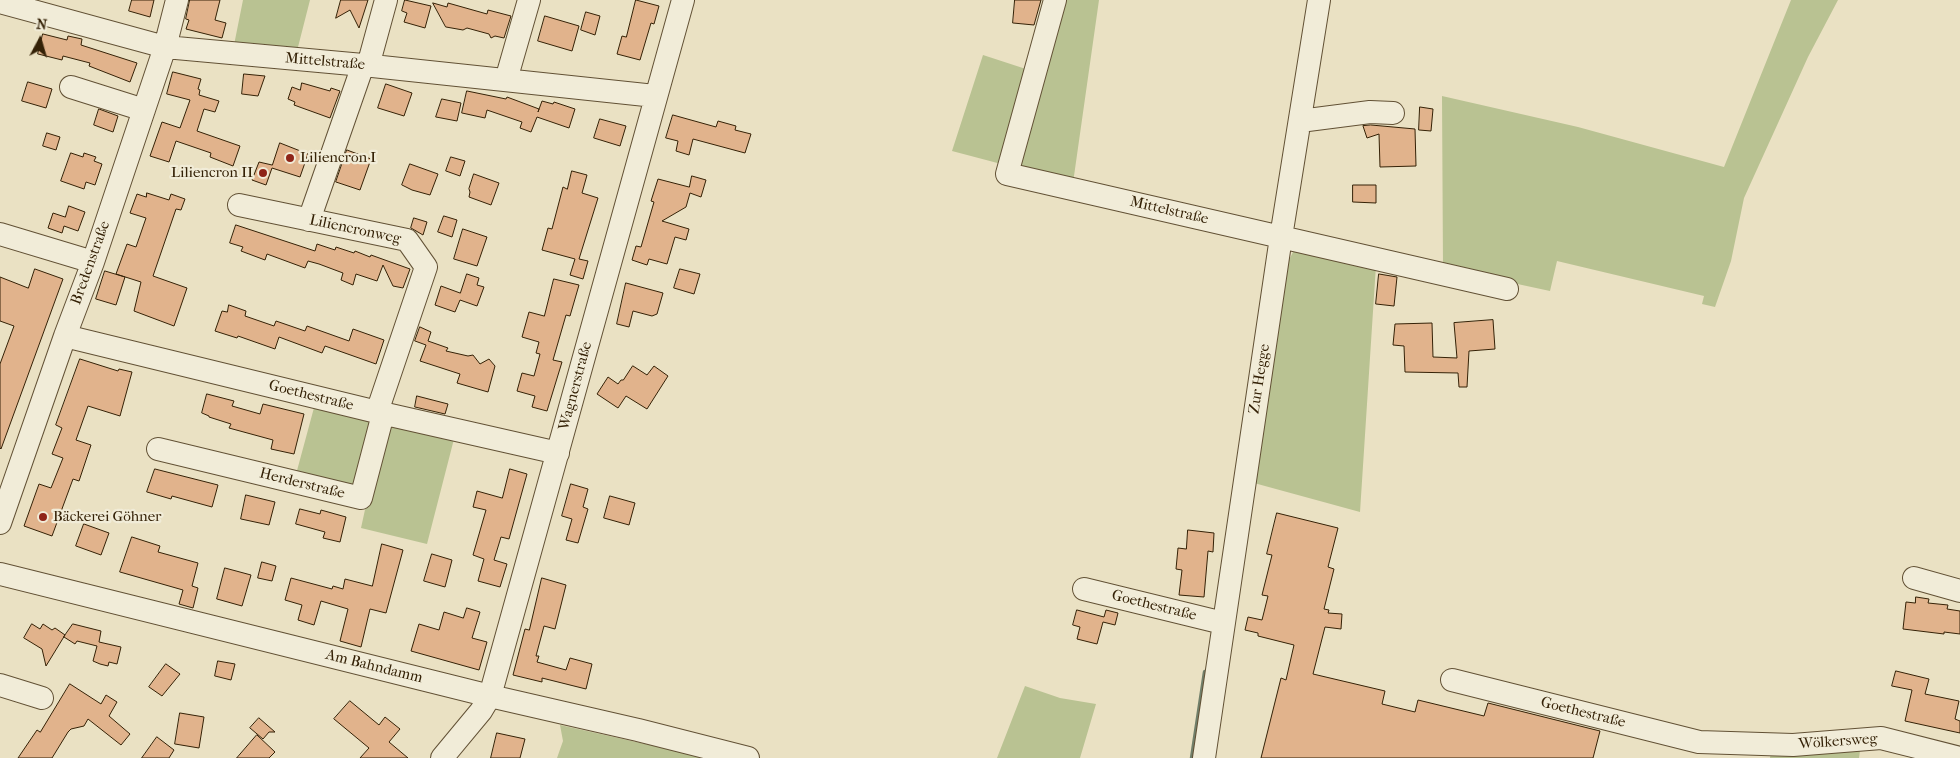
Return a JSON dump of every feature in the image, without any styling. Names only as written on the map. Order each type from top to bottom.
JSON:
[{"type":"street","name":"Bredenstraße","points":[[0,523],[65,336],[93,262],[165,47],[177,0]]},
{"type":"street","points":[[309,220],[365,65],[386,0]]},
{"type":"street","points":[[506,80],[529,0]]},
{"type":"street","name":"Wagnerstraße","points":[[442,758],[481,711],[490,696],[683,0]]},
{"type":"street","name":"Mittelstraße","points":[[1055,0],[1007,174],[1507,289]]},
{"type":"street","name":"Zur Hegge","points":[[1204,758],[1281,237],[1319,0]]},
{"type":"street","name":"Mittelstraße","points":[[0,2],[165,47],[365,65],[655,96]]},
{"type":"street","points":[[71,87],[144,110]]},
{"type":"street","points":[[1300,121],[1370,112],[1393,113]]},
{"type":"street","name":"Liliencronweg","points":[[239,205],[407,240],[426,267],[380,413]]},
{"type":"street","points":[[0,234],[93,262]]},
{"type":"street","name":"Goethestraße","points":[[65,336],[380,413],[558,453]]},
{"type":"street","name":"Herderstraße","points":[[158,449],[361,498],[380,413]]},
{"type":"street","name":"Am Bahndamm","points":[[0,574],[748,758]]},
{"type":"street","points":[[1914,578],[1960,591]]},
{"type":"street","name":"Goethestraße","points":[[1084,589],[1223,623]]},
{"type":"street","name":"Goethestraße","points":[[1452,680],[1699,742],[1713,750]]},
{"type":"street","points":[[0,685],[42,698]]},
{"type":"street","name":"Wölkersweg","points":[[1713,750],[1882,738],[1960,758]]},
{"type":"green space","points":[[243,0],[310,0],[297,51],[234,45]]},
{"type":"green space","points":[[1058,0],[1099,0],[1073,183],[1017,169]]},
{"type":"green space","points":[[1791,0],[1838,0],[1808,57],[1744,198],[1731,261],[1715,307],[1702,304],[1704,296],[1557,261],[1550,291],[1443,268],[1442,96],[1578,127],[1724,167]]},
{"type":"green space","points":[[983,55],[1032,71],[1005,165],[952,151]]},
{"type":"green space","points":[[1295,248],[1376,265],[1360,512],[1254,483],[1288,262]]},
{"type":"green space","points":[[315,404],[454,439],[427,544],[361,528],[368,496],[295,478]]},
{"type":"green space","points":[[1025,686],[1060,698],[1096,704],[1080,758],[997,758]]},
{"type":"green space","points":[[560,725],[708,758],[557,758],[563,741]]},
{"type":"green space","points":[[1861,744],[1859,758],[1770,758],[1771,748]]},
{"type":"building","points":[[132,0],[154,0],[150,17],[129,11]]},
{"type":"building","points":[[190,0],[220,0],[215,20],[226,23],[222,38],[186,29],[189,20],[186,19]]},
{"type":"building","points":[[341,0],[368,0],[359,28],[350,10],[336,18]]},
{"type":"building","points":[[405,0],[431,6],[425,28],[404,22],[407,13],[402,11]]},
{"type":"building","points":[[636,0],[659,6],[654,24],[651,23],[640,60],[617,54],[622,36],[626,37]]},
{"type":"building","points":[[1015,0],[1041,0],[1034,25],[1013,23]]},
{"type":"building","points":[[433,3],[447,7],[448,3],[487,14],[488,10],[511,16],[504,38],[495,36],[491,38],[489,34],[467,28],[463,30],[446,27]]},
{"type":"building","points":[[586,12],[600,16],[595,35],[581,30]]},
{"type":"building","points":[[545,16],[579,26],[572,51],[538,41]]},
{"type":"building","points":[[43,34],[67,40],[68,36],[82,39],[81,45],[137,63],[130,82],[89,66],[90,63],[63,56],[62,60],[38,54]]},
{"type":"building","points":[[173,72],[201,79],[198,89],[200,90],[199,95],[219,101],[215,112],[204,109],[197,131],[240,146],[233,166],[210,157],[211,153],[176,141],[169,162],[150,156],[162,122],[180,128],[190,100],[167,94]]},
{"type":"building","points":[[244,74],[265,76],[258,96],[242,94]]},
{"type":"building","points":[[28,82],[52,89],[46,108],[22,101]]},
{"type":"building","points":[[302,83],[330,91],[331,88],[340,91],[330,118],[294,105],[295,102],[288,99],[292,87],[300,90]]},
{"type":"building","points":[[386,84],[412,93],[404,116],[378,108]]},
{"type":"building","points":[[467,91],[506,99],[507,97],[539,109],[538,112],[542,101],[553,104],[554,102],[575,109],[569,128],[537,117],[531,132],[520,128],[522,122],[487,110],[485,118],[462,113]]},
{"type":"building","points":[[442,99],[461,103],[457,121],[436,117]]},
{"type":"building","points":[[1420,107],[1433,109],[1431,131],[1419,130]]},
{"type":"building","points":[[99,109],[118,116],[113,132],[94,125]]},
{"type":"building","points":[[673,115],[716,127],[718,121],[736,126],[735,130],[751,134],[745,153],[693,139],[689,155],[676,151],[678,141],[666,138]]},
{"type":"building","points":[[600,119],[626,126],[620,146],[594,138]]},
{"type":"building","points":[[1363,126],[1415,129],[1416,166],[1380,167],[1379,134],[1367,138]]},
{"type":"building","points":[[47,133],[60,137],[56,150],[43,146]]},
{"type":"building","name":"Liliencron I","points":[[280,143],[308,154],[300,177],[272,168],[266,185],[252,180],[259,162],[272,165]]},
{"type":"building","points":[[347,150],[371,159],[360,190],[336,182]]},
{"type":"building","points":[[71,153],[83,157],[84,153],[96,157],[94,161],[102,164],[95,185],[86,182],[84,189],[61,181]]},
{"type":"building","points":[[451,157],[465,161],[460,176],[446,171]]},
{"type":"building","points":[[410,164],[438,174],[430,195],[402,185]]},
{"type":"building","points":[[572,171],[587,175],[582,193],[598,198],[579,259],[588,261],[583,279],[570,275],[575,259],[542,250],[548,228],[552,229],[563,187],[567,189]]},
{"type":"building","points":[[474,174],[499,183],[491,205],[469,197],[469,189]]},
{"type":"building","points":[[692,176],[706,180],[701,197],[690,193],[686,207],[662,221],[689,229],[686,240],[675,237],[667,264],[649,259],[647,265],[632,260],[636,246],[641,247],[654,202],[651,201],[658,179],[689,187]]},
{"type":"building","points":[[1353,185],[1376,185],[1376,203],[1353,202]]},
{"type":"building","points":[[147,193],[169,200],[171,194],[185,199],[181,210],[176,209],[153,276],[187,288],[174,326],[134,311],[141,282],[116,274],[127,244],[136,247],[146,218],[130,213],[137,194],[146,197]]},
{"type":"building","points":[[69,206],[85,212],[78,231],[64,226],[62,233],[48,228],[53,213],[65,217]]},
{"type":"building","points":[[444,216],[457,220],[452,237],[438,232]]},
{"type":"building","points":[[414,218],[427,222],[423,235],[411,228]]},
{"type":"building","points":[[236,225],[315,251],[317,244],[335,250],[336,247],[354,253],[355,251],[370,257],[371,255],[410,269],[403,288],[393,286],[383,265],[377,281],[356,274],[353,285],[341,280],[343,273],[319,264],[308,261],[305,268],[267,254],[265,260],[241,251],[243,247],[230,243]]},
{"type":"building","points":[[463,229],[487,237],[477,266],[454,259]]},
{"type":"building","points":[[35,269],[63,279],[1,449],[0,364],[14,326],[0,321],[0,277],[28,288]]},
{"type":"building","points":[[680,269],[700,274],[694,294],[674,288]]},
{"type":"building","points":[[105,271],[125,277],[116,305],[96,299]]},
{"type":"building","points":[[467,274],[479,278],[477,285],[484,287],[477,306],[460,300],[455,312],[435,305],[441,286],[460,293]]},
{"type":"building","points":[[1379,274],[1397,277],[1394,306],[1376,304]]},
{"type":"building","points":[[554,279],[579,285],[570,316],[566,315],[553,360],[562,362],[547,411],[532,407],[535,396],[517,391],[522,373],[534,376],[540,354],[536,353],[539,342],[522,337],[529,312],[544,316]]},
{"type":"building","points":[[626,283],[663,293],[657,314],[652,316],[633,311],[629,327],[617,324]]},
{"type":"building","points":[[229,305],[246,311],[245,316],[274,326],[276,321],[305,331],[307,326],[349,341],[353,329],[384,340],[376,364],[325,346],[322,353],[279,337],[275,349],[238,336],[237,338],[215,331],[222,311],[227,312]]},
{"type":"building","points":[[1493,320],[1495,349],[1469,351],[1467,387],[1459,387],[1458,373],[1405,372],[1404,346],[1393,345],[1395,324],[1432,323],[1433,357],[1457,358],[1454,323]]},
{"type":"building","points":[[420,327],[431,332],[428,341],[448,348],[446,351],[468,356],[473,355],[480,364],[489,359],[495,366],[488,392],[457,383],[460,374],[420,361],[426,345],[415,341]]},
{"type":"building","points":[[80,359],[118,371],[119,369],[132,372],[120,416],[88,406],[76,440],[91,445],[79,481],[73,479],[52,536],[24,526],[39,484],[51,488],[63,458],[52,454],[62,428],[56,425]]},
{"type":"building","points":[[633,366],[647,375],[654,366],[668,376],[647,409],[626,396],[618,408],[597,394],[608,377],[618,384]]},
{"type":"building","points":[[207,394],[234,401],[232,406],[260,414],[263,404],[304,414],[294,454],[271,449],[273,440],[229,428],[231,424],[202,413]]},
{"type":"building","points":[[417,396],[448,404],[445,414],[415,407]]},
{"type":"building","points":[[155,469],[218,485],[212,507],[172,496],[171,499],[147,492]]},
{"type":"building","points":[[510,469],[527,474],[509,539],[501,537],[494,560],[507,564],[500,587],[478,581],[484,559],[473,555],[486,510],[473,507],[477,491],[502,498]]},
{"type":"building","points":[[571,484],[588,489],[583,507],[588,509],[578,543],[566,540],[572,519],[562,516]]},
{"type":"building","points":[[246,495],[275,502],[269,525],[241,519]]},
{"type":"building","points":[[610,496],[635,503],[629,525],[604,518]]},
{"type":"building","points":[[300,509],[320,514],[321,510],[346,517],[340,542],[323,538],[325,532],[296,524]]},
{"type":"building","points":[[1277,513],[1338,528],[1328,567],[1334,569],[1324,609],[1329,610],[1328,613],[1342,614],[1341,629],[1325,627],[1313,674],[1385,691],[1382,704],[1415,712],[1418,700],[1484,716],[1488,703],[1600,731],[1593,758],[1261,758],[1281,678],[1286,680],[1294,645],[1258,636],[1258,633],[1245,630],[1248,617],[1262,620],[1268,596],[1262,595],[1272,555],[1267,554]]},
{"type":"building","points":[[84,524],[109,533],[101,555],[76,546]]},
{"type":"building","points":[[1188,530],[1214,533],[1213,552],[1208,551],[1204,597],[1179,595],[1182,570],[1176,569],[1178,548],[1186,549]]},
{"type":"building","points":[[132,537],[160,546],[158,552],[198,563],[192,586],[198,588],[193,608],[179,604],[183,590],[120,572]]},
{"type":"building","points":[[382,544],[403,550],[386,613],[370,609],[361,647],[340,641],[348,609],[321,601],[314,625],[298,620],[302,605],[285,600],[291,578],[332,589],[333,586],[343,589],[345,579],[372,586]]},
{"type":"building","points":[[432,554],[452,560],[445,587],[424,581]]},
{"type":"building","points":[[262,562],[276,566],[272,581],[258,578]]},
{"type":"building","points":[[225,568],[251,575],[242,606],[217,599]]},
{"type":"building","points":[[542,578],[566,585],[555,629],[544,626],[536,656],[539,656],[537,662],[566,670],[570,658],[592,664],[586,689],[542,678],[542,682],[513,675],[525,629],[529,630]]},
{"type":"building","points":[[1916,597],[1929,599],[1928,603],[1948,605],[1947,609],[1960,611],[1960,634],[1903,629],[1906,602],[1915,603]]},
{"type":"building","points":[[467,608],[480,612],[472,638],[487,642],[479,670],[411,651],[419,624],[439,630],[444,612],[463,618]]},
{"type":"building","points":[[1077,610],[1104,617],[1106,610],[1118,613],[1115,625],[1103,622],[1097,644],[1077,639],[1080,627],[1073,625]]},
{"type":"building","points":[[32,624],[40,629],[43,624],[52,630],[55,628],[65,635],[46,666],[42,649],[24,638]]},
{"type":"building","points":[[73,624],[101,631],[99,642],[121,647],[117,664],[109,662],[108,666],[93,661],[97,646],[77,641],[75,644],[64,637]]},
{"type":"building","points":[[218,661],[235,664],[231,680],[215,676]]},
{"type":"building","points":[[166,664],[180,674],[162,696],[149,687]]},
{"type":"building","points":[[1896,671],[1929,679],[1925,694],[1959,701],[1955,719],[1960,721],[1960,733],[1905,721],[1912,690],[1892,686]]},
{"type":"building","points":[[70,684],[101,704],[106,695],[117,702],[109,716],[130,734],[121,745],[88,719],[84,726],[71,729],[68,732],[52,758],[18,758],[37,730],[40,732]]},
{"type":"building","points":[[350,701],[379,725],[385,717],[400,729],[389,742],[408,758],[360,758],[369,748],[334,719]]},
{"type":"building","points":[[180,713],[204,717],[199,748],[175,744]]},
{"type":"building","points":[[259,718],[275,732],[269,732],[263,739],[250,728]]},
{"type":"building","points":[[497,733],[525,739],[520,758],[491,758]]},
{"type":"building","points":[[257,735],[275,752],[269,758],[237,758]]},
{"type":"building","points":[[157,737],[174,750],[169,758],[142,758]]},
{"type":"waterway","points":[[1192,758],[1205,672]]},
{"type":"place","name":"Liliencron I","points":[[290,158]]},
{"type":"place","name":"Liliencron II","points":[[263,173]]},
{"type":"place","name":"Bäckerei Göhner","points":[[43,517]]}]
